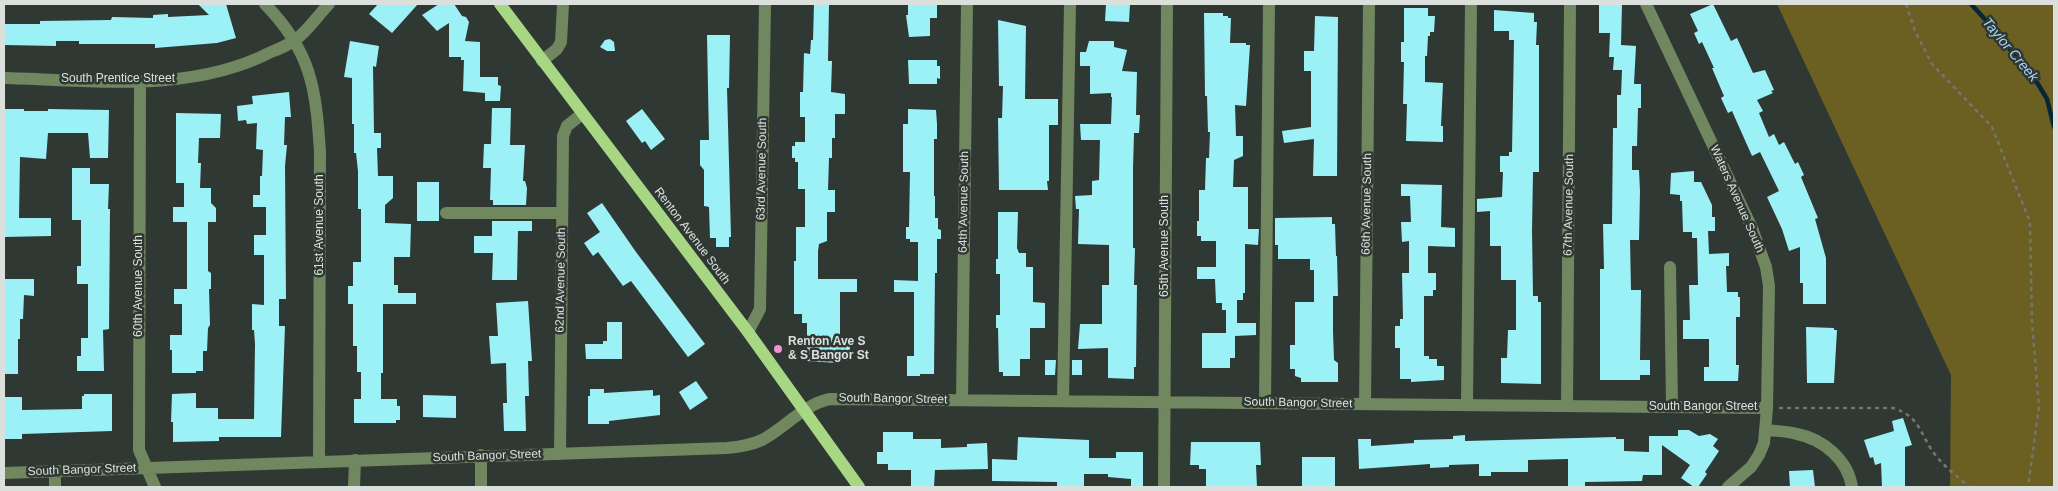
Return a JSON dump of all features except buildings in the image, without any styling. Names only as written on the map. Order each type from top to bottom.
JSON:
[{"type":"main road","name":"Renton Avenue South","points":[[500,4],[748,332],[859,487]]},
{"type":"street","name":"61st Avenue South","points":[[265,4],[296,40],[306,62],[315,94],[320,152],[319,461]]},
{"type":"street","name":"South Prentice Street","points":[[4,78],[140,81],[208,75],[230,70],[296,40],[329,4]]},
{"type":"street","points":[[542,61],[557,49],[561,42],[563,4]]},
{"type":"street","name":"63rd Avenue South","points":[[748,332],[760,309],[765,4]]},
{"type":"street","name":"64th Avenue South","points":[[962,400],[967,4]]},
{"type":"street","points":[[1064,401],[1070,4]]},
{"type":"street","name":"65th Avenue South","points":[[1164,487],[1167,4]]},
{"type":"street","points":[[1265,403],[1269,4]]},
{"type":"street","name":"66th Avenue South","points":[[1365,404],[1370,4]]},
{"type":"street","points":[[1467,405],[1470,4]]},
{"type":"street","name":"67th Avenue South","points":[[1567,406],[1570,4]]},
{"type":"street","name":"Waters Avenue South","points":[[1646,4],[1752,228],[1766,267],[1769,286],[1766,430],[1764,444],[1751,467],[1728,487]]},
{"type":"street","name":"60th Avenue South","points":[[140,81],[139,450],[155,487]]},
{"type":"street","name":"62nd Avenue South","points":[[560,454],[563,136],[567,126],[582,114]]},
{"type":"street","points":[[446,213],[562,213]]},
{"type":"street","points":[[1670,267],[1672,407]]},
{"type":"street","name":"South Bangor Street","points":[[4,473],[481,455],[727,448],[745,446],[762,440],[804,411],[823,400],[830,399],[1766,408]]},
{"type":"street","points":[[1766,430],[1797,434],[1826,446],[1842,463],[1852,487]]},
{"type":"street","points":[[481,455],[481,487]]},
{"type":"street","points":[[354,487],[355,460]]},
{"type":"street","points":[[55,472],[55,487]]},
{"type":"path","points":[[1906,4],[1915,31],[1932,64],[1992,127],[2030,222],[2032,322],[2039,407],[2028,487]]},
{"type":"path","points":[[1766,408],[1893,408],[1903,411],[1912,417],[1918,425],[1937,457],[1969,487]]},
{"type":"shaded area","points":[[1777,4],[2054,4],[2054,487],[1950,487],[1951,375]]},
{"type":"waterway","name":"Taylor Creek","points":[[1971,4],[2003,39],[2023,68],[2038,84],[2047,99],[2054,127]]},
{"type":"place","name":"Renton Ave S & S Bangor St","points":[[778,349]]}]
